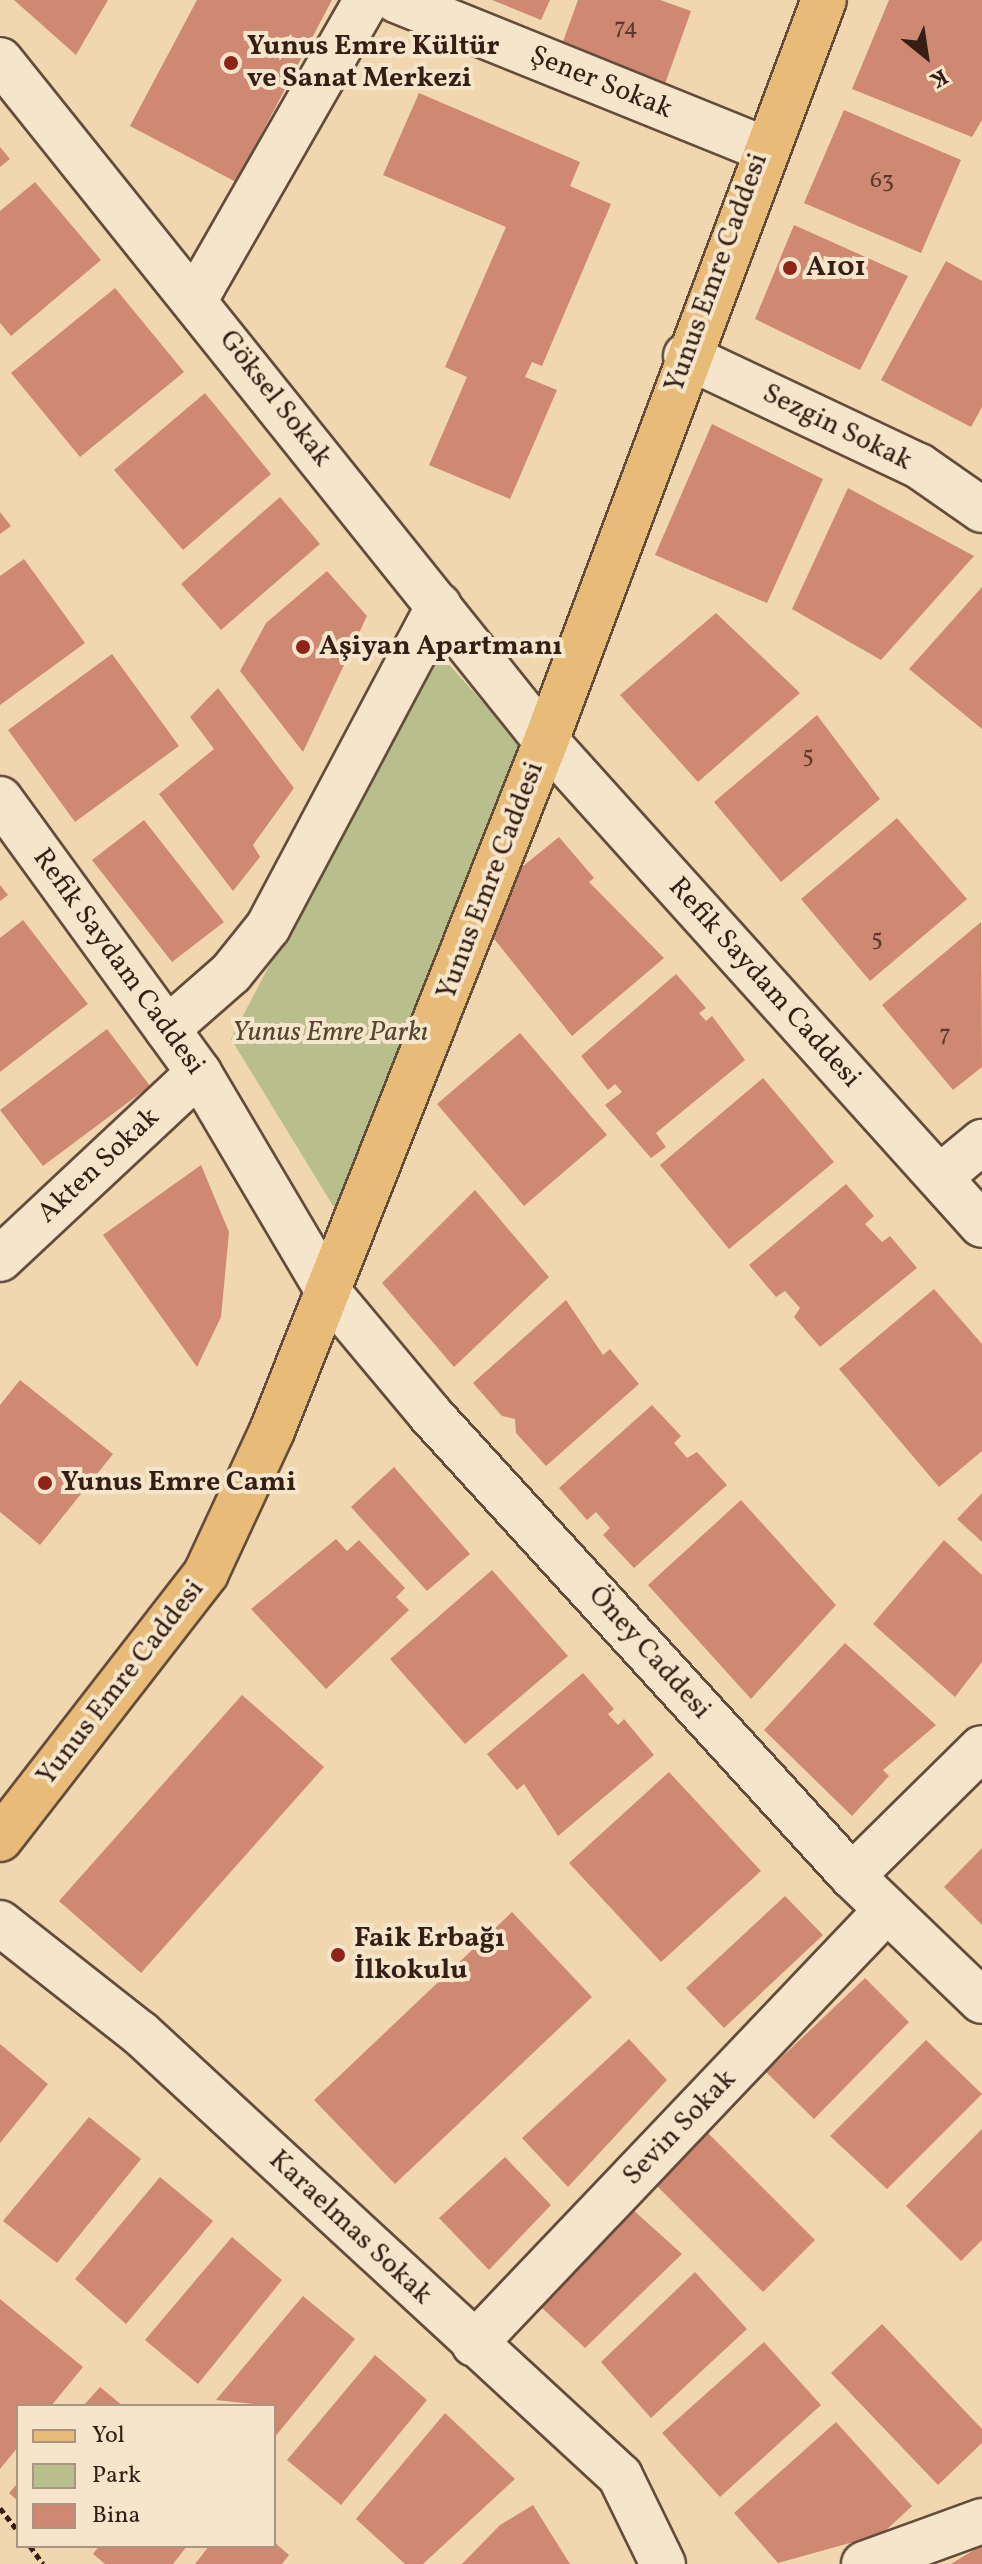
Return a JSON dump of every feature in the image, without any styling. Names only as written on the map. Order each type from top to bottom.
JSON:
[{"type":"main road","name":"Yunus Emre Caddesi","points":[[0,1839],[206,1573],[329,1293],[546,741],[763,148],[824,0]]},
{"type":"street","points":[[196,298],[367,0]]},
{"type":"street","name":"Şener Sokak","points":[[396,0],[763,148]]},
{"type":"street","name":"Göksel Sokak","points":[[0,60],[196,298],[546,741]]},
{"type":"street","name":"Sezgin Sokak","points":[[686,356],[919,466],[982,510]]},
{"type":"street","points":[[167,1029],[231,973],[268,927],[439,606]]},
{"type":"street","name":"Refik Saydam Caddesi","points":[[546,741],[982,1225]]},
{"type":"street","name":"Refik Saydam Caddesi","points":[[0,799],[199,1073],[329,1293]]},
{"type":"street","name":"Akten Sokak","points":[[0,1259],[199,1073]]},
{"type":"street","points":[[940,1177],[982,1142]]},
{"type":"street","name":"Öney Caddesi","points":[[329,1293],[430,1414],[885,1912],[982,2001]]},
{"type":"street","points":[[852,1876],[982,1748]]},
{"type":"street","name":"Sevin Sokak","points":[[474,2344],[885,1912]]},
{"type":"street","name":"Karaelmas Sokak","points":[[0,1923],[140,2033],[620,2476],[663,2564]]},
{"type":"street","points":[[864,2564],[982,2521]]},
{"type":"path","points":[[0,2508],[16,2528]]},
{"type":"green space","name":"Yunus Emre Parkı","points":[[434,648],[528,752],[346,1227],[231,1039]]},
{"type":"building","points":[[14,0],[108,0],[76,55]]},
{"type":"building","name":"Yunus Emre Kültür ve Sanat Merkezi","points":[[197,0],[332,0],[236,182],[130,126]]},
{"type":"building","points":[[492,0],[550,0],[541,20]]},
{"type":"building","points":[[578,0],[660,0],[691,11],[665,84],[561,47]]},
{"type":"building","points":[[889,0],[982,0],[982,120],[972,137],[852,89]]},
{"type":"building","points":[[419,93],[580,162],[570,186],[611,204],[542,366],[532,362],[525,377],[557,390],[510,499],[429,465],[467,377],[445,367],[506,227],[383,175]]},
{"type":"building","points":[[844,110],[961,160],[921,253],[804,203]]},
{"type":"building","points":[[0,147],[10,159],[0,167]]},
{"type":"building","points":[[35,182],[101,260],[11,336],[0,323],[0,211]]},
{"type":"building","points":[[794,225],[908,276],[860,370],[755,319]]},
{"type":"building","points":[[946,261],[982,281],[982,407],[971,427],[881,380]]},
{"type":"building","points":[[115,288],[184,372],[80,457],[11,373]]},
{"type":"building","points":[[205,393],[271,474],[183,550],[114,470]]},
{"type":"building","points":[[712,424],[823,479],[767,603],[655,555]]},
{"type":"building","points":[[848,488],[974,556],[881,660],[792,609]]},
{"type":"building","points":[[280,497],[320,544],[221,630],[181,584]]},
{"type":"building","points":[[0,512],[11,526],[0,534]]},
{"type":"building","points":[[24,559],[85,643],[0,705],[0,576]]},
{"type":"building","name":"Aşiyan Apartmanı","points":[[327,571],[367,616],[303,752],[240,671],[266,623]]},
{"type":"building","points":[[982,587],[982,729],[909,669]]},
{"type":"building","points":[[716,613],[800,693],[698,782],[620,695]]},
{"type":"building","points":[[112,654],[179,746],[75,822],[8,730]]},
{"type":"building","points":[[218,688],[294,788],[253,845],[260,857],[233,891],[159,794],[214,749],[190,717]]},
{"type":"building","points":[[817,715],[880,799],[781,882],[714,802]]},
{"type":"building","points":[[897,818],[967,899],[870,981],[801,899]]},
{"type":"building","points":[[144,820],[224,922],[172,962],[92,860]]},
{"type":"building","points":[[559,837],[594,878],[589,882],[664,958],[572,1036],[491,935],[507,879]]},
{"type":"building","points":[[0,885],[8,895],[0,901]]},
{"type":"building","points":[[23,920],[88,1004],[0,1072],[0,938]]},
{"type":"building","points":[[981,922],[982,1067],[953,1090],[882,1005]]},
{"type":"building","points":[[676,974],[706,1008],[699,1013],[706,1021],[712,1016],[745,1060],[656,1133],[666,1147],[651,1158],[605,1105],[622,1092],[615,1084],[608,1090],[581,1056]]},
{"type":"building","points":[[107,1029],[150,1086],[43,1166],[0,1110]]},
{"type":"building","points":[[520,1033],[607,1135],[524,1206],[437,1104]]},
{"type":"building","points":[[763,1078],[834,1162],[729,1249],[660,1165]]},
{"type":"building","points":[[201,1165],[229,1232],[221,1317],[197,1367],[103,1235]]},
{"type":"building","points":[[846,1184],[874,1216],[865,1224],[882,1242],[890,1236],[917,1268],[820,1347],[794,1317],[800,1308],[785,1291],[776,1297],[749,1265]]},
{"type":"building","points":[[475,1190],[549,1277],[454,1367],[382,1283]]},
{"type":"building","points":[[934,1289],[982,1344],[982,1451],[939,1487],[839,1369]]},
{"type":"building","points":[[566,1300],[603,1355],[610,1349],[639,1384],[546,1466],[516,1433],[515,1419],[502,1416],[473,1383]]},
{"type":"building","name":"Yunus Emre Cami","points":[[20,1380],[113,1454],[40,1545],[0,1512],[0,1405]]},
{"type":"building","points":[[652,1405],[681,1436],[674,1443],[687,1458],[697,1452],[727,1485],[634,1568],[603,1535],[610,1528],[596,1512],[587,1520],[559,1488]]},
{"type":"building","points":[[394,1467],[470,1554],[427,1591],[351,1507]]},
{"type":"building","points":[[982,1493],[982,1542],[957,1519]]},
{"type":"building","points":[[741,1500],[836,1605],[751,1699],[648,1585]]},
{"type":"building","points":[[336,1539],[347,1551],[359,1540],[405,1588],[396,1597],[409,1610],[326,1689],[251,1609]]},
{"type":"building","points":[[944,1540],[982,1575],[982,1662],[955,1697],[873,1624]]},
{"type":"building","points":[[492,1570],[568,1656],[465,1744],[390,1659]]},
{"type":"building","points":[[845,1643],[936,1725],[883,1770],[889,1776],[852,1816],[764,1730]]},
{"type":"building","points":[[583,1673],[614,1709],[608,1714],[618,1725],[624,1719],[654,1755],[558,1836],[524,1784],[517,1790],[487,1754]]},
{"type":"building","points":[[242,1695],[324,1767],[141,1973],[59,1901]]},
{"type":"building","points":[[669,1772],[761,1871],[661,1962],[569,1863]]},
{"type":"building","points":[[982,1848],[982,1925],[944,1887]]},
{"type":"building","points":[[785,1896],[823,1935],[724,2028],[686,1988]]},
{"type":"building","points":[[512,1912],[592,1997],[395,2184],[314,2100]]},
{"type":"building","points":[[865,1978],[909,2022],[814,2119],[766,2072]]},
{"type":"building","points":[[629,2039],[667,2080],[568,2187],[522,2138]]},
{"type":"building","points":[[926,2040],[982,2094],[887,2189],[830,2136]]},
{"type":"building","points":[[0,2044],[48,2084],[0,2143]]},
{"type":"building","points":[[89,2117],[141,2159],[57,2263],[3,2221]]},
{"type":"building","points":[[982,2129],[982,2240],[961,2261],[906,2206]]},
{"type":"building","points":[[707,2132],[815,2240],[763,2292],[655,2184]]},
{"type":"building","points":[[505,2157],[551,2205],[489,2270],[439,2218]]},
{"type":"building","points":[[160,2177],[213,2221],[126,2324],[75,2279]]},
{"type":"building","points":[[631,2208],[682,2254],[585,2348],[541,2307]]},
{"type":"building","points":[[232,2237],[282,2280],[198,2384],[145,2340]]},
{"type":"building","points":[[695,2272],[747,2329],[651,2418],[601,2362]]},
{"type":"building","points":[[303,2296],[355,2339],[276,2436],[276,2404],[216,2400]]},
{"type":"building","points":[[0,2299],[83,2367],[53,2404],[16,2404],[16,2449],[0,2469]]},
{"type":"building","points":[[882,2324],[982,2429],[982,2443],[938,2485],[831,2373]]},
{"type":"building","points":[[764,2342],[821,2405],[720,2497],[662,2433]]},
{"type":"building","points":[[375,2355],[427,2400],[341,2505],[287,2460]]},
{"type":"building","points":[[100,2387],[121,2404],[85,2404]]},
{"type":"building","points":[[445,2413],[515,2479],[423,2564],[405,2564],[356,2519]]},
{"type":"building","points":[[836,2422],[912,2506],[882,2534],[778,2563],[734,2513]]},
{"type":"building","points":[[16,2485],[16,2499],[9,2493]]},
{"type":"building","points":[[533,2505],[570,2564],[462,2564],[500,2525]]},
{"type":"building","points":[[276,2544],[289,2555],[282,2564],[195,2564],[207,2548],[276,2548]]},
{"type":"building","points":[[982,2545],[982,2564],[951,2564]]},
{"type":"building","points":[[98,2548],[185,2548],[173,2564],[105,2564],[93,2554]]},
{"type":"place","name":"Yunus Emre Kültür ve Sanat Merkezi","points":[[231,63]]},
{"type":"place","name":"A101","points":[[790,268]]},
{"type":"place","name":"Aşiyan Apartmanı","points":[[303,647]]},
{"type":"place","name":"Yunus Emre Cami","points":[[45,1483]]},
{"type":"place","name":"Faik Erbağı İlkokulu","points":[[338,1955]]}]
